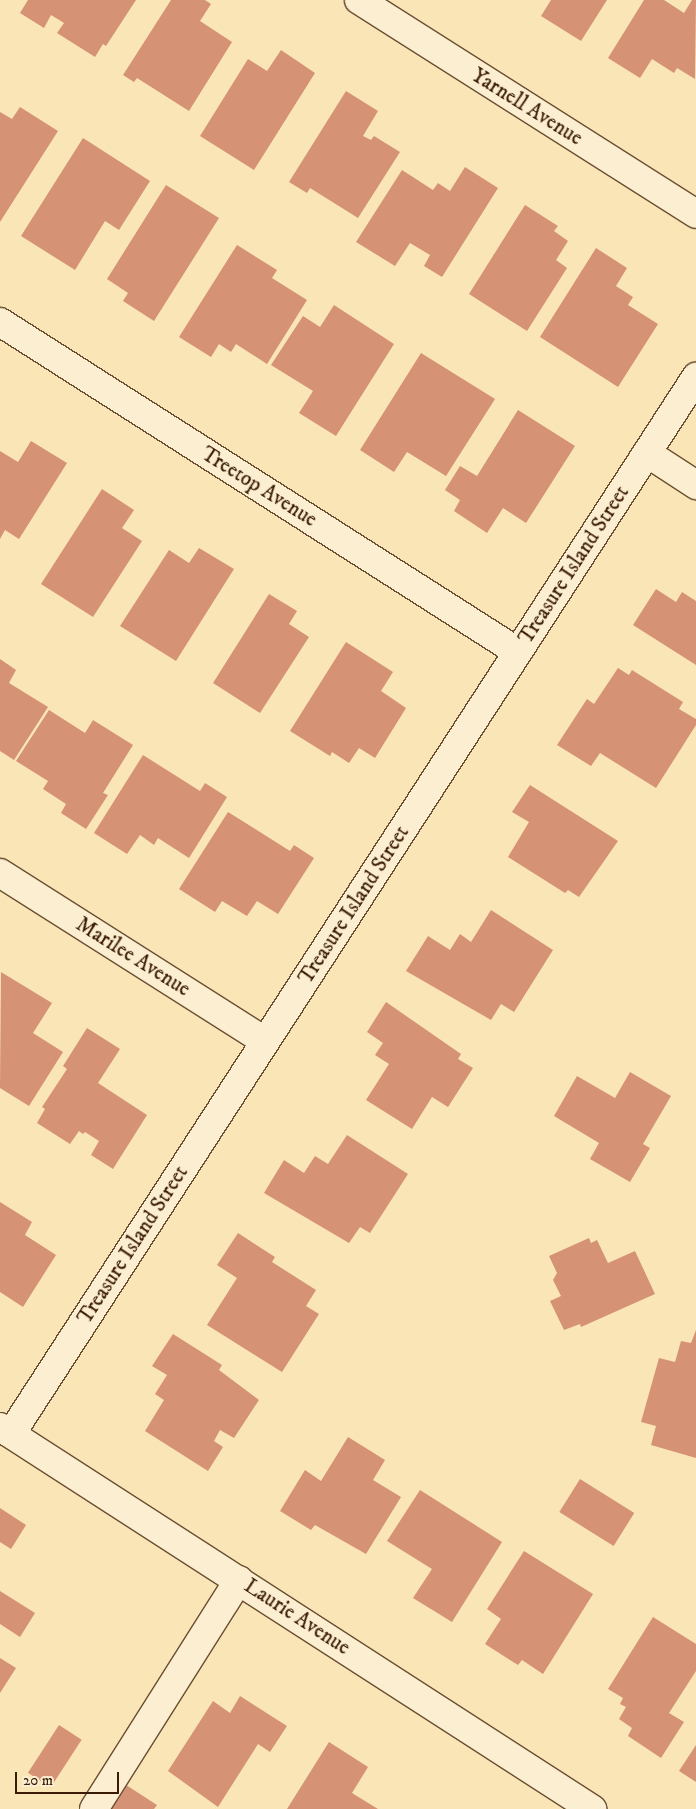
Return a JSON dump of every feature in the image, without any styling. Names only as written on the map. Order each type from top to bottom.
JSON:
[{"type":"street","name":"Yarnell Avenue","points":[[359,0],[696,214]]},
{"type":"street","name":"Treetop Avenue","points":[[0,322],[518,652]]},
{"type":"street","name":"Treasure Island Street","points":[[5,1431],[266,1041],[696,376]]},
{"type":"street","points":[[646,453],[696,485]]},
{"type":"street","name":"Marilee Avenue","points":[[0,872],[266,1041]]},
{"type":"street","name":"Laurie Avenue","points":[[5,1431],[592,1809]]},
{"type":"street","points":[[94,1809],[239,1580]]},
{"type":"building","points":[[28,0],[136,0],[106,46],[103,44],[95,57],[57,33],[64,23],[51,15],[44,28],[20,13]]},
{"type":"building","points":[[171,0],[205,0],[211,4],[200,21],[232,42],[189,111],[137,78],[134,82],[123,75]]},
{"type":"building","points":[[551,0],[607,0],[581,41],[541,16]]},
{"type":"building","points":[[644,0],[664,0],[684,13],[692,0],[696,0],[695,79],[677,68],[674,73],[652,59],[640,78],[608,58]]},
{"type":"building","points":[[281,50],[315,73],[254,170],[200,136],[248,59],[267,71]]},
{"type":"building","points":[[346,91],[378,111],[363,136],[371,140],[374,136],[400,152],[358,218],[310,188],[307,193],[289,182]]},
{"type":"building","points":[[20,107],[58,131],[0,222],[0,112],[12,119]]},
{"type":"building","points":[[83,138],[150,181],[119,230],[105,221],[75,270],[21,236]]},
{"type":"building","points":[[465,167],[498,188],[442,277],[424,266],[430,255],[410,243],[395,266],[356,242],[402,170],[433,190],[438,183],[450,191]]},
{"type":"building","points":[[166,185],[219,218],[154,321],[123,301],[128,293],[107,279]]},
{"type":"building","points":[[525,205],[558,226],[554,231],[568,241],[556,260],[567,268],[527,331],[469,294]]},
{"type":"building","points":[[237,245],[277,270],[272,278],[307,300],[267,364],[236,344],[231,352],[219,344],[211,357],[179,337]]},
{"type":"building","points":[[596,248],[627,268],[616,286],[633,297],[628,305],[658,324],[618,387],[540,337]]},
{"type":"building","points":[[334,305],[394,344],[336,436],[299,413],[313,391],[271,365],[303,316],[320,327]]},
{"type":"building","points":[[421,353],[495,399],[446,476],[407,452],[394,472],[360,450]]},
{"type":"building","points":[[518,410],[575,446],[526,523],[503,508],[487,533],[454,511],[460,500],[445,490],[460,466],[477,476]]},
{"type":"building","points":[[31,441],[67,463],[19,539],[5,530],[0,539],[0,451],[18,462]]},
{"type":"building","points":[[102,489],[134,510],[122,528],[142,541],[93,617],[41,584]]},
{"type":"building","points":[[199,548],[234,569],[176,661],[120,626],[169,550],[189,563]]},
{"type":"building","points":[[656,589],[676,602],[682,592],[696,601],[696,665],[633,625]]},
{"type":"building","points":[[269,594],[297,611],[289,624],[309,637],[260,713],[213,683]]},
{"type":"building","points":[[346,642],[393,672],[381,691],[406,708],[375,758],[359,748],[349,763],[332,752],[330,756],[290,731]]},
{"type":"building","points":[[0,659],[16,670],[9,683],[48,707],[14,760],[0,751]]},
{"type":"building","points":[[618,668],[629,675],[632,670],[683,702],[679,709],[696,719],[696,725],[656,788],[600,753],[591,766],[557,745],[587,699],[594,704]]},
{"type":"building","points":[[49,710],[85,733],[93,720],[133,745],[103,793],[108,795],[86,829],[61,813],[66,804],[43,789],[48,781],[16,761]]},
{"type":"building","points":[[143,755],[200,791],[205,783],[227,797],[189,858],[158,838],[154,845],[140,835],[127,854],[94,833]]},
{"type":"building","points":[[530,785],[618,841],[579,897],[568,890],[565,893],[508,857],[529,822],[512,812]]},
{"type":"building","points":[[228,812],[290,851],[294,845],[314,858],[278,914],[257,901],[247,916],[222,901],[215,912],[179,889]]},
{"type":"building","points":[[491,910],[553,950],[514,1012],[501,1004],[491,1020],[406,971],[428,936],[450,950],[460,934],[471,942]]},
{"type":"building","points":[[1,972],[52,1003],[33,1033],[63,1052],[29,1106],[0,1088]]},
{"type":"building","points":[[386,1002],[461,1054],[458,1059],[473,1068],[448,1107],[432,1097],[412,1129],[366,1100],[389,1064],[375,1055],[383,1043],[367,1032]]},
{"type":"building","points":[[87,1028],[120,1049],[98,1083],[147,1115],[113,1169],[91,1155],[99,1141],[85,1132],[83,1134],[79,1131],[70,1144],[37,1123],[45,1109],[42,1107],[67,1069],[63,1066]]},
{"type":"building","points":[[630,1072],[671,1096],[643,1144],[650,1148],[630,1182],[590,1159],[599,1143],[554,1116],[577,1076],[615,1098]]},
{"type":"building","points":[[347,1135],[408,1174],[370,1233],[360,1227],[349,1243],[264,1193],[284,1160],[304,1173],[315,1156],[328,1164]]},
{"type":"building","points":[[0,1202],[32,1222],[25,1235],[56,1255],[23,1307],[0,1292]]},
{"type":"building","points":[[238,1233],[275,1257],[272,1262],[316,1290],[306,1306],[319,1314],[282,1372],[207,1325],[237,1278],[217,1265]]},
{"type":"building","points":[[589,1238],[591,1243],[597,1240],[608,1263],[635,1251],[655,1294],[581,1327],[580,1324],[564,1330],[550,1301],[561,1296],[553,1280],[557,1273],[549,1256]]},
{"type":"building","points":[[696,1330],[696,1458],[651,1445],[656,1426],[641,1422],[659,1358],[675,1362],[681,1341],[691,1343]]},
{"type":"building","points":[[173,1334],[222,1365],[219,1370],[259,1400],[234,1438],[220,1430],[214,1441],[223,1447],[208,1471],[145,1431],[164,1400],[155,1394],[167,1375],[152,1366]]},
{"type":"building","points":[[348,1437],[385,1460],[373,1480],[401,1497],[366,1554],[315,1525],[311,1530],[280,1511],[305,1470],[321,1481]]},
{"type":"building","points":[[580,1479],[634,1513],[614,1546],[559,1512]]},
{"type":"building","points":[[420,1490],[502,1542],[452,1622],[413,1598],[432,1569],[387,1541]]},
{"type":"building","points":[[0,1508],[26,1525],[11,1549],[0,1542]]},
{"type":"building","points":[[524,1551],[593,1594],[543,1674],[522,1660],[518,1665],[485,1644],[501,1619],[487,1609]]},
{"type":"building","points":[[0,1591],[35,1613],[20,1637],[0,1624]]},
{"type":"building","points":[[653,1617],[696,1644],[696,1671],[669,1713],[684,1722],[661,1758],[628,1736],[632,1728],[619,1719],[626,1707],[620,1704],[623,1698],[608,1689]]},
{"type":"building","points":[[0,1658],[16,1668],[0,1693]]},
{"type":"building","points":[[240,1696],[287,1726],[270,1752],[258,1744],[218,1807],[168,1771],[213,1701],[230,1713]]},
{"type":"building","points":[[59,1725],[82,1740],[51,1788],[28,1773]]},
{"type":"building","points":[[329,1742],[368,1767],[352,1793],[378,1809],[287,1809]]},
{"type":"building","points":[[696,1745],[696,1782],[679,1771]]},
{"type":"building","points":[[123,1783],[157,1805],[154,1809],[107,1809]]}]
